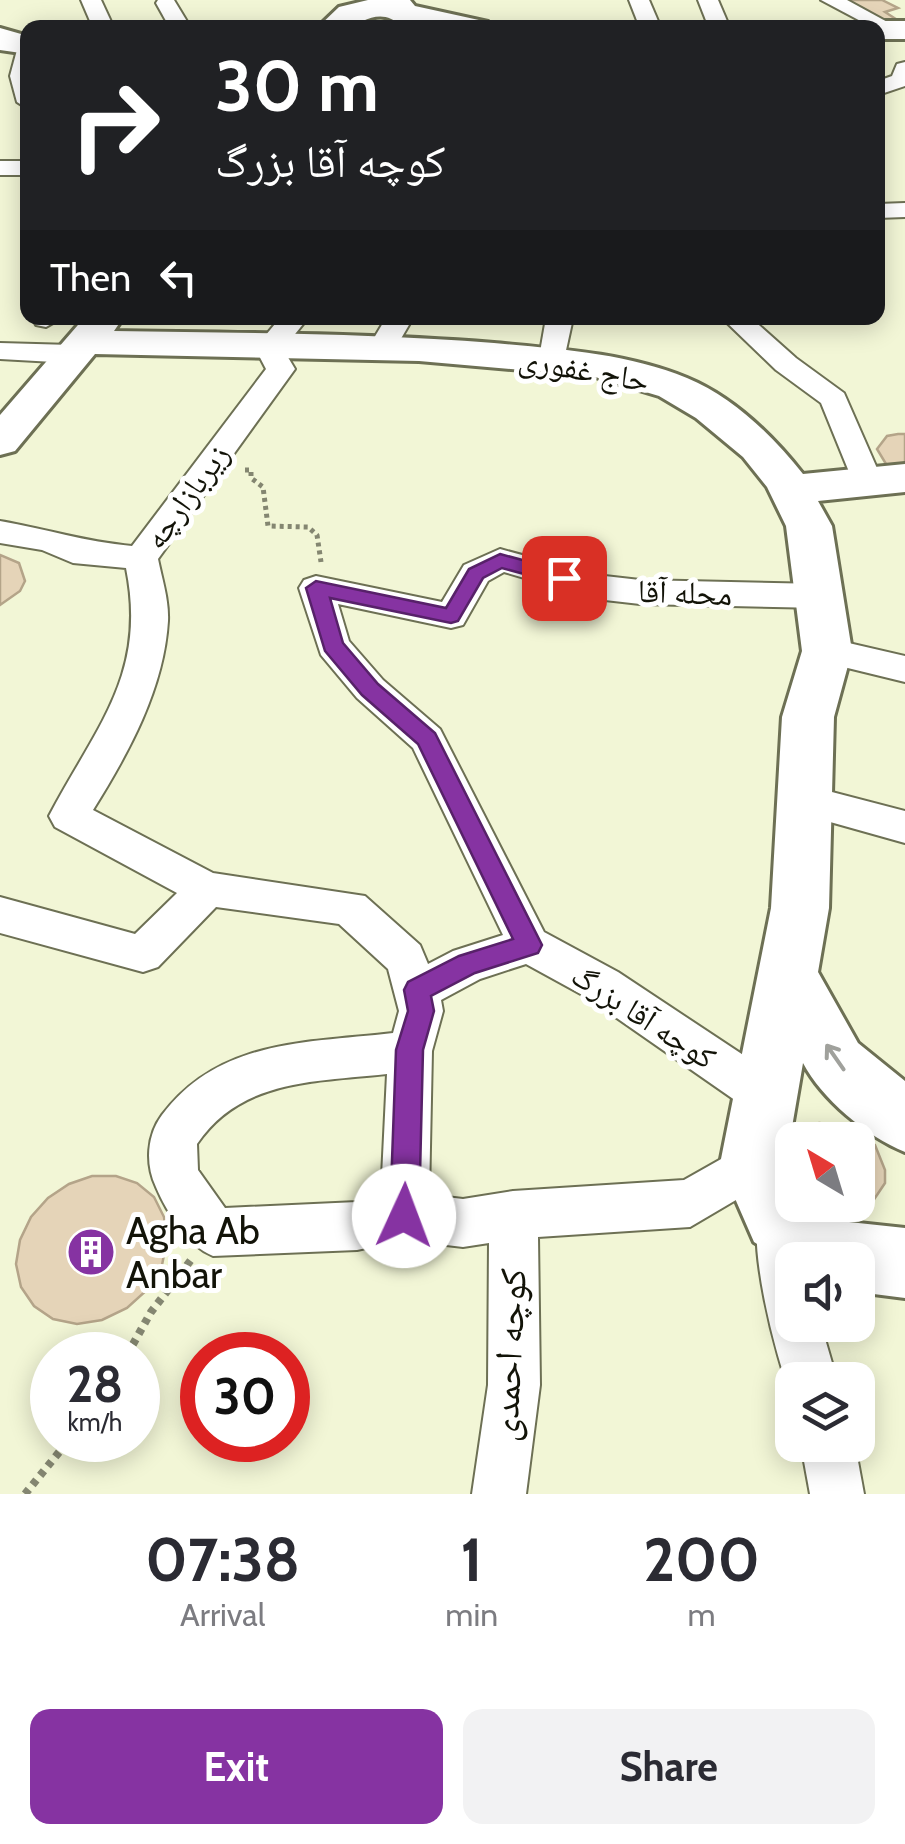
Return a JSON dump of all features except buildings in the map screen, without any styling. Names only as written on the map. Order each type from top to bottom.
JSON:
[{"type":"main road","points":[[337,20],[372,2],[440,20]]},
{"type":"main road","points":[[0,442],[70,330]]},
{"type":"main road","name":"حاج غفوری","points":[[70,330],[556,338],[595,364],[673,387],[711,410],[758,448],[790,490],[809,526],[827,651],[808,717],[800,908],[768,1097],[766,1191]]},
{"type":"main road","points":[[790,490],[886,480]]},
{"type":"main road","points":[[788,974],[836,1062],[905,1121]]},
{"type":"main road","points":[[766,1191],[840,1256],[905,1263]]},
{"type":"street","points":[[830,0],[865,20]]},
{"type":"street","points":[[885,86],[901,80],[905,66],[888,33]]},
{"type":"street","points":[[15,90],[20,65]]},
{"type":"street","points":[[742,325],[834,399],[886,480]]},
{"type":"street","points":[[0,351],[70,330]]},
{"type":"street","name":"زیربازارچه","points":[[0,532],[50,540],[72,552],[140,558],[281,368],[281,333]]},
{"type":"street","points":[[140,558],[151,619],[138,674],[106,761],[69,816],[206,889],[350,908],[404,958],[421,1011],[410,1050],[404,1216]]},
{"type":"street","name":"محله آقا","points":[[316,588],[451,616],[476,574],[500,560],[611,589],[821,596]]},
{"type":"street","points":[[316,588],[333,646],[370,690],[427,739],[529,945],[468,964],[417,990]]},
{"type":"street","points":[[827,651],[905,669]]},
{"type":"street","points":[[805,800],[905,827]]},
{"type":"street","points":[[0,915],[144,954],[206,889]]},
{"type":"street","name":"کوچه آقا بزرگ","points":[[529,945],[604,985],[768,1097]]},
{"type":"street","points":[[410,1050],[295,1064],[243,1077],[202,1101],[174,1138],[175,1176],[213,1232],[357,1226],[404,1216],[463,1222],[690,1203],[766,1191],[777,1242]]},
{"type":"street","name":"کوچه احمدی","points":[[499,1494],[514,1385],[513,1215]]},
{"type":"street","points":[[831,1462],[837,1494]]},
{"type":"path","points":[[206,468],[251,470],[251,478],[262,487],[268,526],[308,527],[316,535],[322,554],[316,588]]},
{"type":"path","points":[[139,1332],[150,1312],[213,1232]]},
{"type":"path","points":[[25,1494],[51,1462]]},
{"type":"place","name":"Agha Ab Anbar","points":[[91,1252]]},
{"type":"route","points":[[404,1216],[410,1050],[421,1011],[417,990],[468,964],[529,945],[427,739],[370,690],[333,646],[316,588],[451,616],[476,574],[500,560],[564,578]]}]
